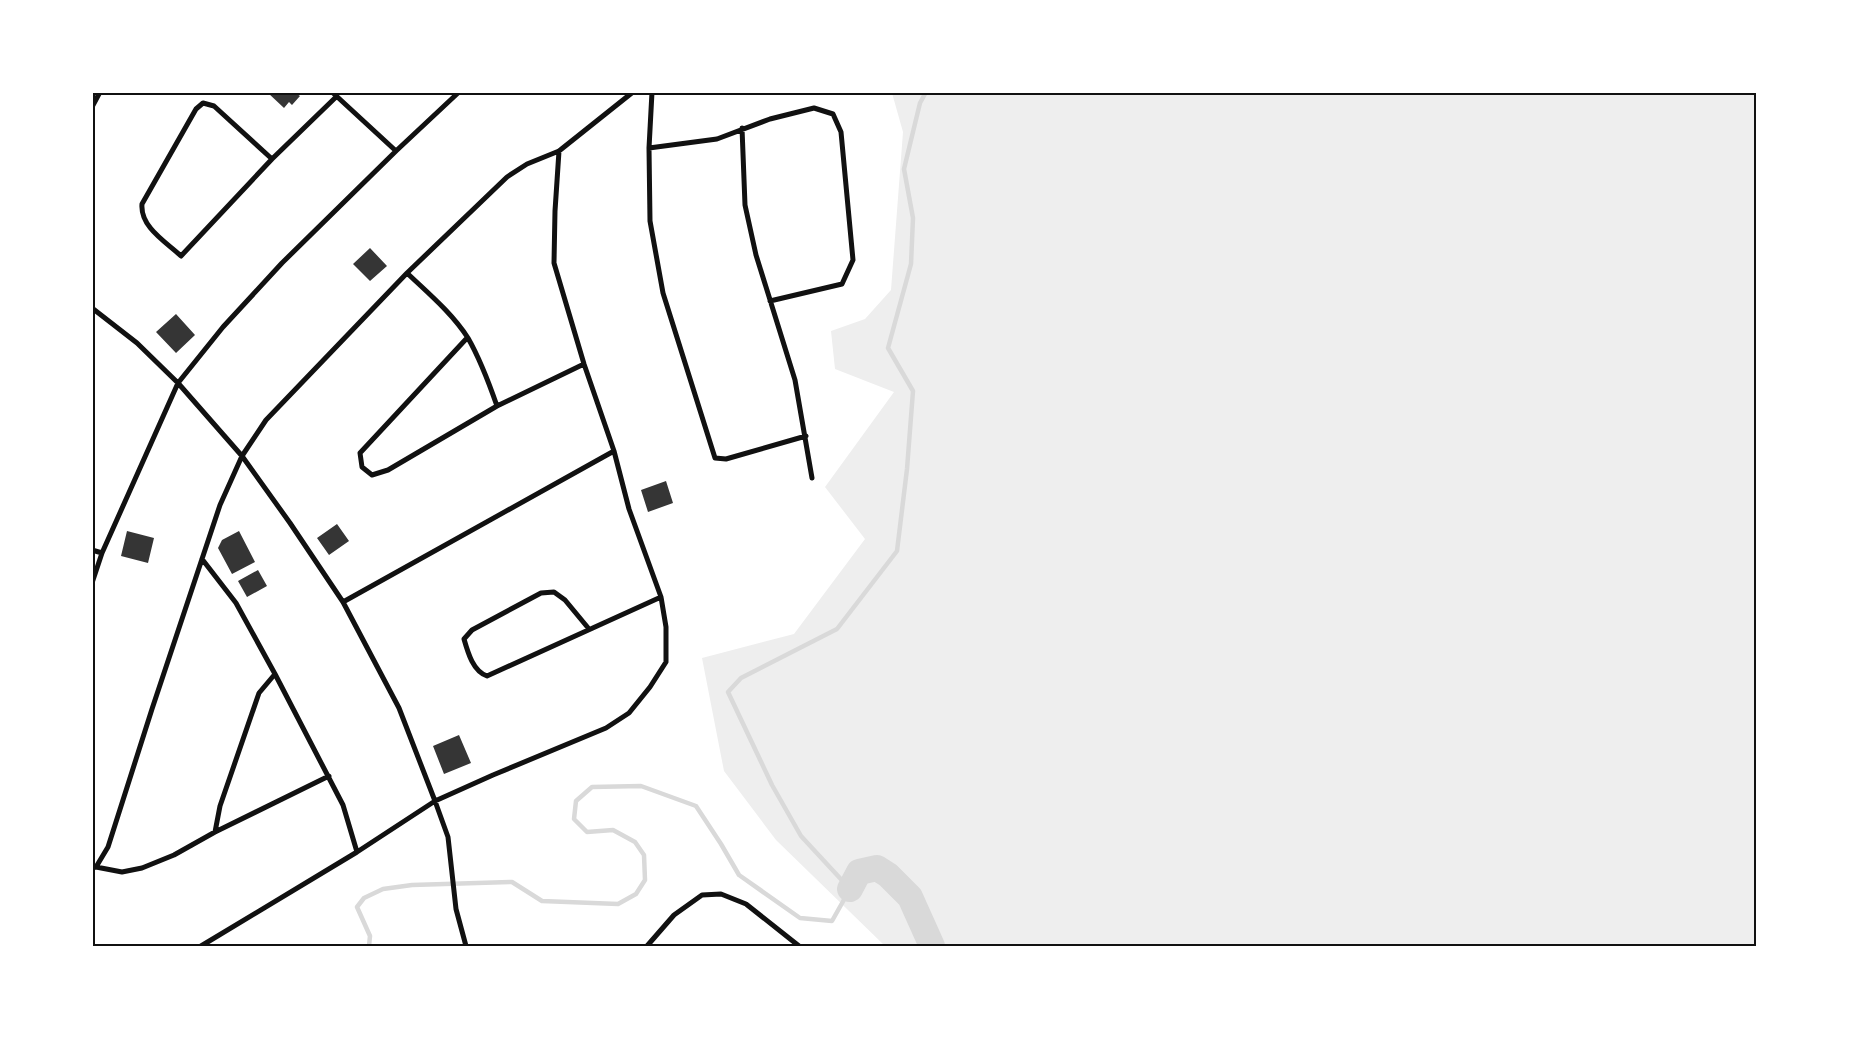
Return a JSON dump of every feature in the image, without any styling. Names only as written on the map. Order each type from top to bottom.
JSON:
[{"type":"street","points":[[92,107],[100,92]]},
{"type":"street","points":[[92,583],[102,553],[178,383],[223,328],[282,263],[459,92]]},
{"type":"street","points":[[329,776],[215,832],[174,855],[142,868],[122,872],[94,867],[108,847],[220,505],[242,456],[266,420],[407,273],[507,177],[527,164],[560,151],[633,92]]},
{"type":"street","points":[[652,92],[649,148],[650,222],[663,293],[715,458],[726,459],[806,436]]},
{"type":"street","points":[[272,159],[214,106],[203,103],[196,109],[142,204],[141,213],[149,228],[181,256],[334,95],[396,151]]},
{"type":"street","points":[[649,148],[717,139],[770,119],[814,108],[833,114],[841,132],[852,260],[842,284],[770,301]]},
{"type":"street","points":[[742,128],[745,205],[756,255],[795,380],[812,478]]},
{"type":"street","points":[[201,946],[357,852],[435,802],[493,775],[606,728],[629,713],[650,687],[666,662],[666,626],[661,597],[629,509],[614,451],[584,364],[554,263],[555,211],[560,151]]},
{"type":"street","points":[[407,273],[437,301],[467,338],[484,372],[497,406]]},
{"type":"street","points":[[92,308],[137,343],[178,383],[242,456],[344,602],[399,708],[448,837],[456,909],[466,946]]},
{"type":"street","points":[[467,338],[360,453],[362,467],[372,475],[388,470],[497,406],[584,364]]},
{"type":"street","points":[[344,602],[614,451]]},
{"type":"street","points":[[92,550],[102,553]]},
{"type":"street","points":[[202,559],[236,603],[329,776],[343,806],[357,852]]},
{"type":"street","points":[[589,629],[566,600],[554,592],[542,593],[524,602],[472,630],[464,639],[474,666],[481,674],[487,676],[661,597]]},
{"type":"street","points":[[215,832],[220,806],[259,693],[275,674]]},
{"type":"street","points":[[647,946],[674,915],[702,895],[721,894],[746,904],[799,946]]},
{"type":"shaded area","points":[[892,93],[1756,93],[1756,946],[885,946],[776,840],[724,771],[702,658],[794,634],[865,539],[825,487],[894,392],[835,369],[831,331],[865,319],[891,290],[903,132]]},
{"type":"building","points":[[267,92],[299,92],[297,94],[300,96],[292,105],[289,102],[284,108]]},
{"type":"building","points":[[370,248],[387,266],[370,281],[353,264]]},
{"type":"building","points":[[176,314],[195,335],[176,353],[156,332]]},
{"type":"building","points":[[666,481],[673,503],[648,512],[641,490]]},
{"type":"building","points":[[337,524],[349,541],[329,555],[317,538]]},
{"type":"building","points":[[127,531],[154,538],[148,563],[121,556]]},
{"type":"building","points":[[239,531],[255,562],[232,574],[218,548],[222,540]]},
{"type":"building","points":[[258,570],[267,586],[247,597],[238,581]]},
{"type":"building","points":[[459,735],[471,763],[444,774],[433,746]]},
{"type":"waterway","points":[[369,946],[370,936],[357,907],[364,898],[383,889],[412,885],[512,882],[542,901],[618,904],[636,894],[645,880],[644,855],[635,842],[613,830],[587,832],[574,819],[576,801],[592,787],[641,786],[696,806],[739,875],[800,918],[832,921],[850,889],[801,836],[772,785],[728,692],[741,678],[837,629],[897,551],[907,469],[913,391],[888,348],[911,264],[913,218],[904,169],[920,103],[926,92]]},
{"type":"waterway","points":[[850,889],[859,872],[877,868],[888,875],[910,897],[932,946]]}]
